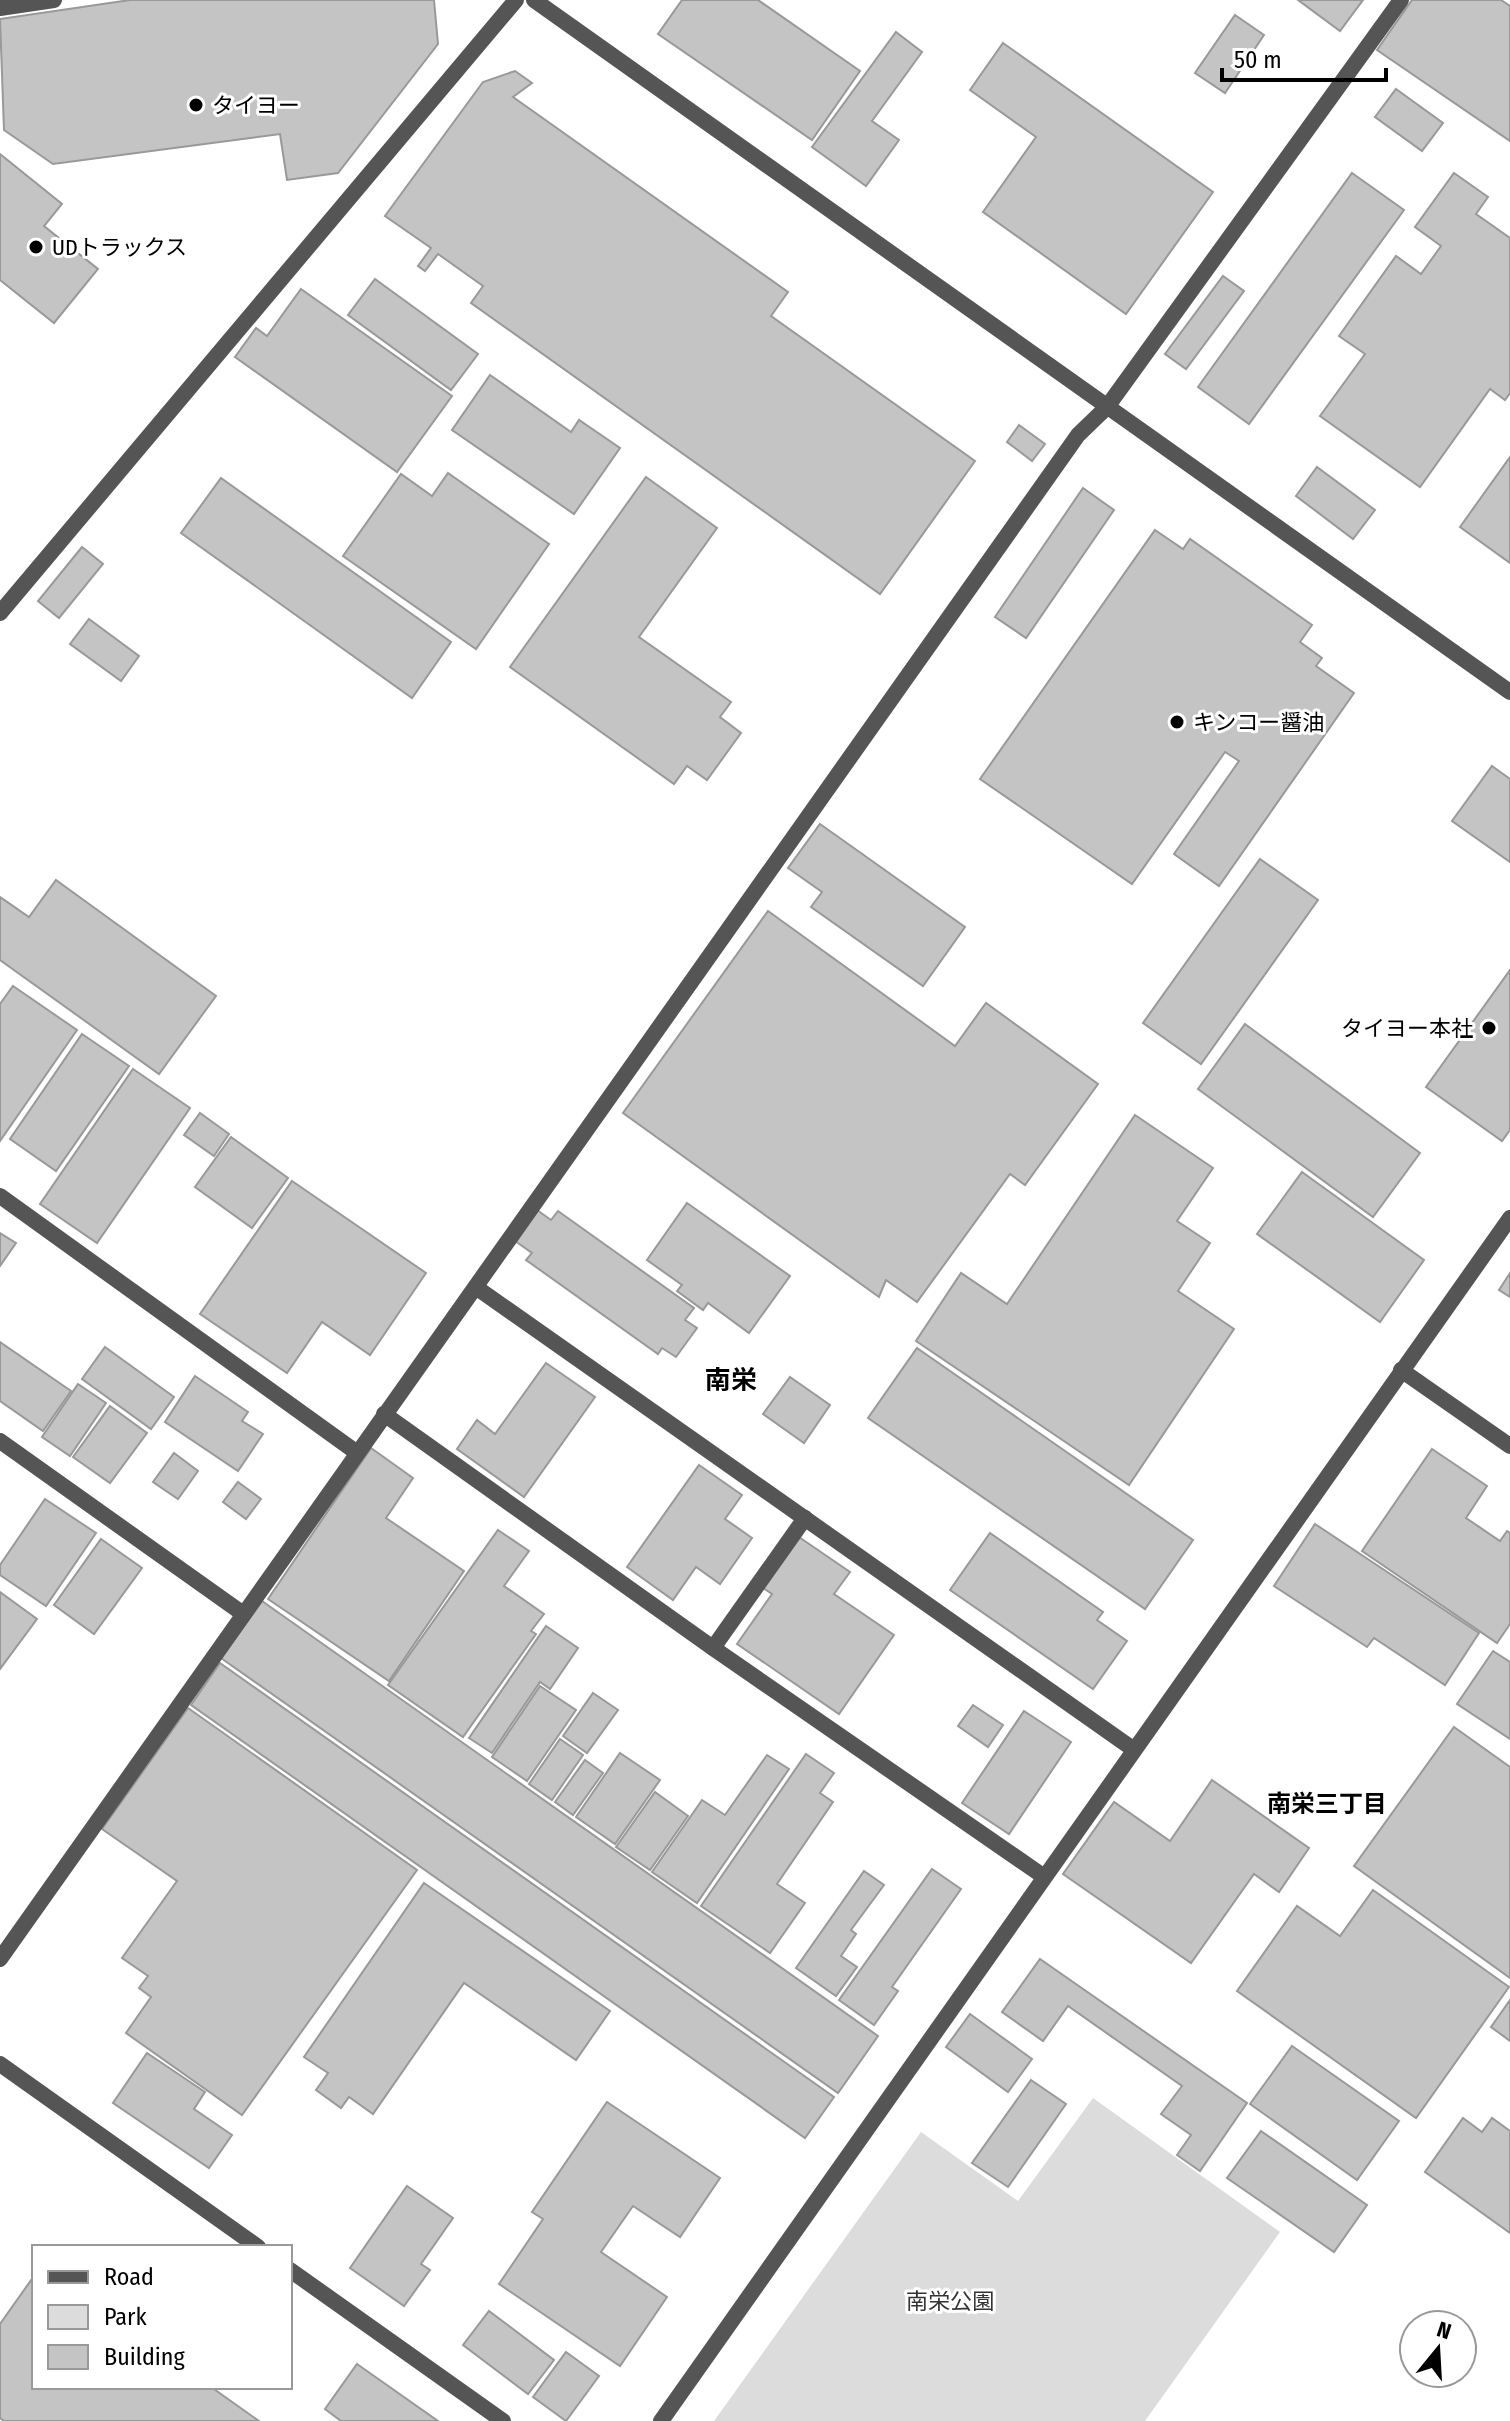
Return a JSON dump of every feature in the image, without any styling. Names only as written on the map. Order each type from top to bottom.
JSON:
[{"type":"street","points":[[0,8],[54,0]]},
{"type":"street","points":[[0,613],[516,0]]},
{"type":"street","points":[[534,0],[1510,692]]},
{"type":"street","points":[[0,1959],[1073,443],[1107,407],[1401,0]]},
{"type":"street","points":[[0,1196],[356,1452]]},
{"type":"street","points":[[661,2421],[1510,1218]]},
{"type":"street","points":[[477,1288],[1133,1749]]},
{"type":"street","points":[[1401,1370],[1510,1446]]},
{"type":"street","points":[[384,1414],[713,1648],[1043,1876]]},
{"type":"street","points":[[0,1441],[242,1613]]},
{"type":"street","points":[[713,1648],[805,1518]]},
{"type":"street","points":[[0,2064],[255,2245]]},
{"type":"street","points":[[292,2271],[503,2421]]},
{"type":"green space","name":"南栄公園","points":[[1093,2098],[1280,2232],[1145,2421],[714,2421],[921,2132],[1018,2201]]},
{"type":"building","name":"タイヨー","points":[[130,0],[434,0],[438,44],[338,173],[287,180],[280,134],[53,164],[4,130],[0,19]]},
{"type":"building","points":[[682,0],[758,0],[860,71],[812,140],[658,34]]},
{"type":"building","points":[[1298,0],[1363,0],[1340,31]]},
{"type":"building","points":[[1412,0],[1501,0],[1510,6],[1510,141],[1377,50]]},
{"type":"building","points":[[1235,15],[1264,35],[1225,93],[1195,73]]},
{"type":"building","points":[[896,32],[922,52],[872,121],[899,140],[866,186],[812,147]]},
{"type":"building","points":[[1003,43],[1213,192],[1126,314],[983,212],[1036,137],[970,90]]},
{"type":"building","points":[[515,71],[532,83],[513,97],[788,292],[771,316],[975,461],[880,594],[471,303],[483,286],[438,254],[425,271],[418,266],[431,248],[385,216],[483,82]]},
{"type":"building","points":[[1396,89],[1443,123],[1422,151],[1375,117]]},
{"type":"building","name":"UDトラックス","points":[[0,154],[62,204],[44,226],[98,269],[54,323],[0,280]]},
{"type":"building","points":[[1352,173],[1404,210],[1249,424],[1198,387]]},
{"type":"building","points":[[1454,173],[1488,197],[1476,214],[1510,238],[1510,393],[1505,400],[1490,389],[1420,487],[1320,416],[1365,354],[1339,336],[1396,256],[1421,274],[1441,246],[1415,227]]},
{"type":"building","points":[[1223,276],[1244,291],[1186,369],[1165,354]]},
{"type":"building","points":[[375,279],[478,354],[451,390],[348,315]]},
{"type":"building","points":[[301,289],[452,396],[397,472],[235,357],[256,328],[267,336]]},
{"type":"building","points":[[490,375],[571,432],[579,420],[620,448],[574,514],[452,430]]},
{"type":"building","points":[[1019,425],[1045,444],[1032,461],[1007,442]]},
{"type":"building","points":[[1510,457],[1510,563],[1460,527]]},
{"type":"building","points":[[1317,467],[1375,510],[1353,539],[1296,496]]},
{"type":"building","points":[[448,473],[549,544],[476,649],[343,556],[401,474],[432,496]]},
{"type":"building","points":[[646,477],[717,528],[639,637],[731,702],[720,717],[741,733],[707,780],[687,766],[674,784],[510,667]]},
{"type":"building","points":[[221,478],[451,642],[412,698],[181,533]]},
{"type":"building","points":[[1083,488],[1114,510],[1026,638],[995,617]]},
{"type":"building","name":"キンコー醤油","points":[[1155,530],[1183,549],[1190,539],[1312,625],[1300,642],[1322,658],[1316,666],[1354,693],[1219,886],[1174,854],[1239,761],[1225,752],[1132,884],[980,779]]},
{"type":"building","points":[[82,547],[103,564],[59,618],[38,601]]},
{"type":"building","points":[[89,619],[139,656],[121,681],[70,644]]},
{"type":"building","points":[[1492,766],[1510,779],[1510,862],[1452,821]]},
{"type":"building","points":[[820,824],[965,927],[923,986],[811,907],[822,892],[788,868]]},
{"type":"building","points":[[1260,859],[1318,900],[1201,1064],[1143,1023]]},
{"type":"building","points":[[56,880],[216,996],[159,1074],[0,960],[0,897],[29,917]]},
{"type":"building","points":[[768,911],[955,1046],[986,1003],[1098,1084],[1025,1185],[1010,1174],[917,1302],[886,1280],[879,1297],[623,1113]]},
{"type":"building","name":"タイヨー本社","points":[[1510,970],[1510,1130],[1502,1141],[1426,1087]]},
{"type":"building","points":[[13,986],[77,1030],[0,1141],[0,1004]]},
{"type":"building","points":[[1245,1024],[1420,1153],[1373,1217],[1198,1089]]},
{"type":"building","points":[[82,1034],[129,1066],[56,1171],[10,1139]]},
{"type":"building","points":[[133,1069],[190,1108],[97,1243],[40,1204]]},
{"type":"building","points":[[200,1113],[229,1134],[214,1156],[184,1135]]},
{"type":"building","points":[[1135,1115],[1213,1168],[1177,1221],[1210,1243],[1178,1291],[1234,1329],[1129,1485],[916,1341],[961,1273],[1007,1304]]},
{"type":"building","points":[[231,1137],[288,1178],[252,1228],[195,1187]]},
{"type":"building","points":[[1302,1172],[1424,1260],[1380,1322],[1257,1234]]},
{"type":"building","points":[[292,1181],[426,1273],[370,1355],[322,1322],[287,1373],[200,1314]]},
{"type":"building","points":[[687,1203],[790,1276],[749,1333],[708,1303],[703,1310],[677,1291],[682,1285],[647,1260]]},
{"type":"building","points":[[537,1210],[551,1220],[558,1211],[694,1308],[685,1320],[697,1328],[676,1357],[662,1348],[658,1354],[526,1260],[532,1253],[515,1241]]},
{"type":"building","points":[[0,1233],[16,1243],[0,1266]]},
{"type":"building","points":[[1510,1273],[1510,1297],[1499,1290]]},
{"type":"building","points":[[0,1342],[71,1391],[43,1431],[0,1401]]},
{"type":"building","points":[[105,1347],[174,1397],[151,1429],[82,1379]]},
{"type":"building","points":[[917,1348],[1193,1540],[1145,1609],[868,1418]]},
{"type":"building","points":[[546,1363],[595,1397],[524,1497],[457,1449],[477,1420],[495,1434]]},
{"type":"building","points":[[195,1376],[248,1412],[242,1421],[263,1434],[238,1471],[165,1422]]},
{"type":"building","points":[[790,1377],[830,1405],[804,1443],[763,1414]]},
{"type":"building","points":[[78,1384],[106,1403],[70,1456],[42,1437]]},
{"type":"building","points":[[110,1406],[147,1433],[110,1483],[73,1457]]},
{"type":"building","points":[[371,1448],[413,1478],[386,1518],[464,1571],[389,1681],[268,1599]]},
{"type":"building","points":[[1432,1449],[1487,1486],[1466,1518],[1500,1541],[1507,1531],[1510,1533],[1510,1624],[1497,1643],[1362,1551]]},
{"type":"building","points":[[174,1453],[198,1471],[178,1499],[153,1482]]},
{"type":"building","points":[[699,1465],[742,1495],[725,1519],[752,1538],[720,1584],[696,1567],[673,1600],[627,1567]]},
{"type":"building","points":[[238,1482],[261,1499],[246,1519],[223,1502]]},
{"type":"building","points":[[45,1499],[96,1533],[46,1606],[0,1575],[0,1565]]},
{"type":"building","points":[[1315,1524],[1479,1633],[1445,1685],[1374,1638],[1367,1647],[1274,1586]]},
{"type":"building","points":[[498,1530],[529,1551],[504,1586],[544,1614],[531,1631],[536,1634],[463,1737],[388,1685]]},
{"type":"building","points":[[990,1533],[1103,1612],[1097,1620],[1127,1641],[1093,1689],[950,1590]]},
{"type":"building","points":[[796,1535],[850,1572],[834,1594],[894,1635],[839,1714],[737,1644],[772,1594],[760,1586]]},
{"type":"building","points":[[101,1539],[142,1568],[94,1634],[54,1605]]},
{"type":"building","points":[[0,1592],[37,1619],[0,1669]]},
{"type":"building","points":[[262,1601],[878,2036],[838,2093],[221,1658]]},
{"type":"building","points":[[546,1626],[578,1648],[550,1689],[540,1682],[492,1753],[469,1738]]},
{"type":"building","points":[[1493,1651],[1510,1662],[1510,1739],[1457,1704]]},
{"type":"building","points":[[220,1663],[834,2097],[805,2138],[191,1705]]},
{"type":"building","points":[[540,1686],[576,1710],[527,1781],[492,1757]]},
{"type":"building","points":[[593,1693],[618,1710],[587,1753],[563,1736]]},
{"type":"building","points":[[973,1705],[1003,1725],[988,1747],[958,1726]]},
{"type":"building","points":[[188,1708],[417,1870],[242,2115],[126,2033],[151,1997],[139,1988],[148,1976],[122,1958],[177,1881],[102,1829]]},
{"type":"building","points":[[1024,1711],[1071,1742],[1009,1834],[962,1803]]},
{"type":"building","points":[[1454,1727],[1510,1767],[1510,1978],[1354,1866]]},
{"type":"building","points":[[560,1739],[583,1755],[552,1800],[529,1784]]},
{"type":"building","points":[[620,1753],[660,1780],[615,1844],[576,1817]]},
{"type":"building","points":[[806,1754],[834,1773],[820,1793],[833,1802],[777,1884],[805,1903],[770,1953],[701,1906]]},
{"type":"building","points":[[767,1755],[789,1769],[697,1903],[652,1872],[702,1800],[725,1815]]},
{"type":"building","points":[[585,1760],[603,1773],[573,1815],[555,1802]]},
{"type":"building","points":[[1212,1780],[1309,1848],[1279,1892],[1254,1874],[1191,1963],[1063,1874],[1114,1802],[1170,1841]]},
{"type":"building","points":[[655,1792],[688,1816],[650,1870],[616,1847]]},
{"type":"building","points":[[932,1869],[961,1889],[892,1987],[898,1991],[874,2025],[839,2000]]},
{"type":"building","points":[[864,1871],[884,1885],[851,1930],[856,1934],[841,1956],[857,1967],[836,1996],[796,1968]]},
{"type":"building","points":[[424,1883],[610,2011],[576,2060],[464,1983],[373,2114],[349,2097],[341,2108],[316,2090],[328,2073],[304,2057]]},
{"type":"building","points":[[1373,1890],[1509,1987],[1416,2118],[1237,1991],[1297,1906],[1340,1936]]},
{"type":"building","points":[[1040,1959],[1247,2103],[1200,2171],[1177,2155],[1191,2135],[1161,2114],[1182,2086],[1068,2006],[1043,2041],[1002,2012]]},
{"type":"building","points":[[1510,2000],[1510,2041],[1491,2027]]},
{"type":"building","points":[[970,2014],[1032,2059],[1008,2092],[946,2047]]},
{"type":"building","points":[[1292,2046],[1399,2121],[1357,2180],[1250,2104]]},
{"type":"building","points":[[147,2053],[205,2092],[194,2109],[232,2135],[209,2168],[113,2103]]},
{"type":"building","points":[[1031,2080],[1066,2104],[1008,2187],[972,2163]]},
{"type":"building","points":[[607,2102],[720,2178],[680,2237],[633,2206],[601,2252],[667,2297],[620,2366],[499,2284],[543,2219],[532,2212]]},
{"type":"building","points":[[1463,2118],[1482,2132],[1492,2118],[1510,2131],[1510,2233],[1425,2172]]},
{"type":"building","points":[[1261,2131],[1367,2205],[1334,2252],[1227,2178]]},
{"type":"building","points":[[407,2186],[453,2218],[421,2264],[430,2270],[404,2306],[350,2268]]},
{"type":"building","points":[[32,2279],[32,2389],[214,2389],[259,2421],[4,2421],[0,2418],[0,2324]]},
{"type":"building","points":[[489,2311],[554,2360],[528,2394],[463,2345]]},
{"type":"building","points":[[566,2352],[599,2376],[566,2421],[533,2397]]},
{"type":"building","points":[[357,2364],[438,2421],[341,2421],[325,2409]]},
{"type":"place","name":"タイヨー","points":[[196,105]]},
{"type":"place","name":"UDトラックス","points":[[36,247]]},
{"type":"place","name":"キンコー醤油","points":[[1177,722]]},
{"type":"place","name":"タイヨー本社","points":[[1489,1028]]},
{"type":"district","name":"南栄","points":[[731,1380]]},
{"type":"district","name":"南栄三丁目","points":[[1327,1804]]}]
